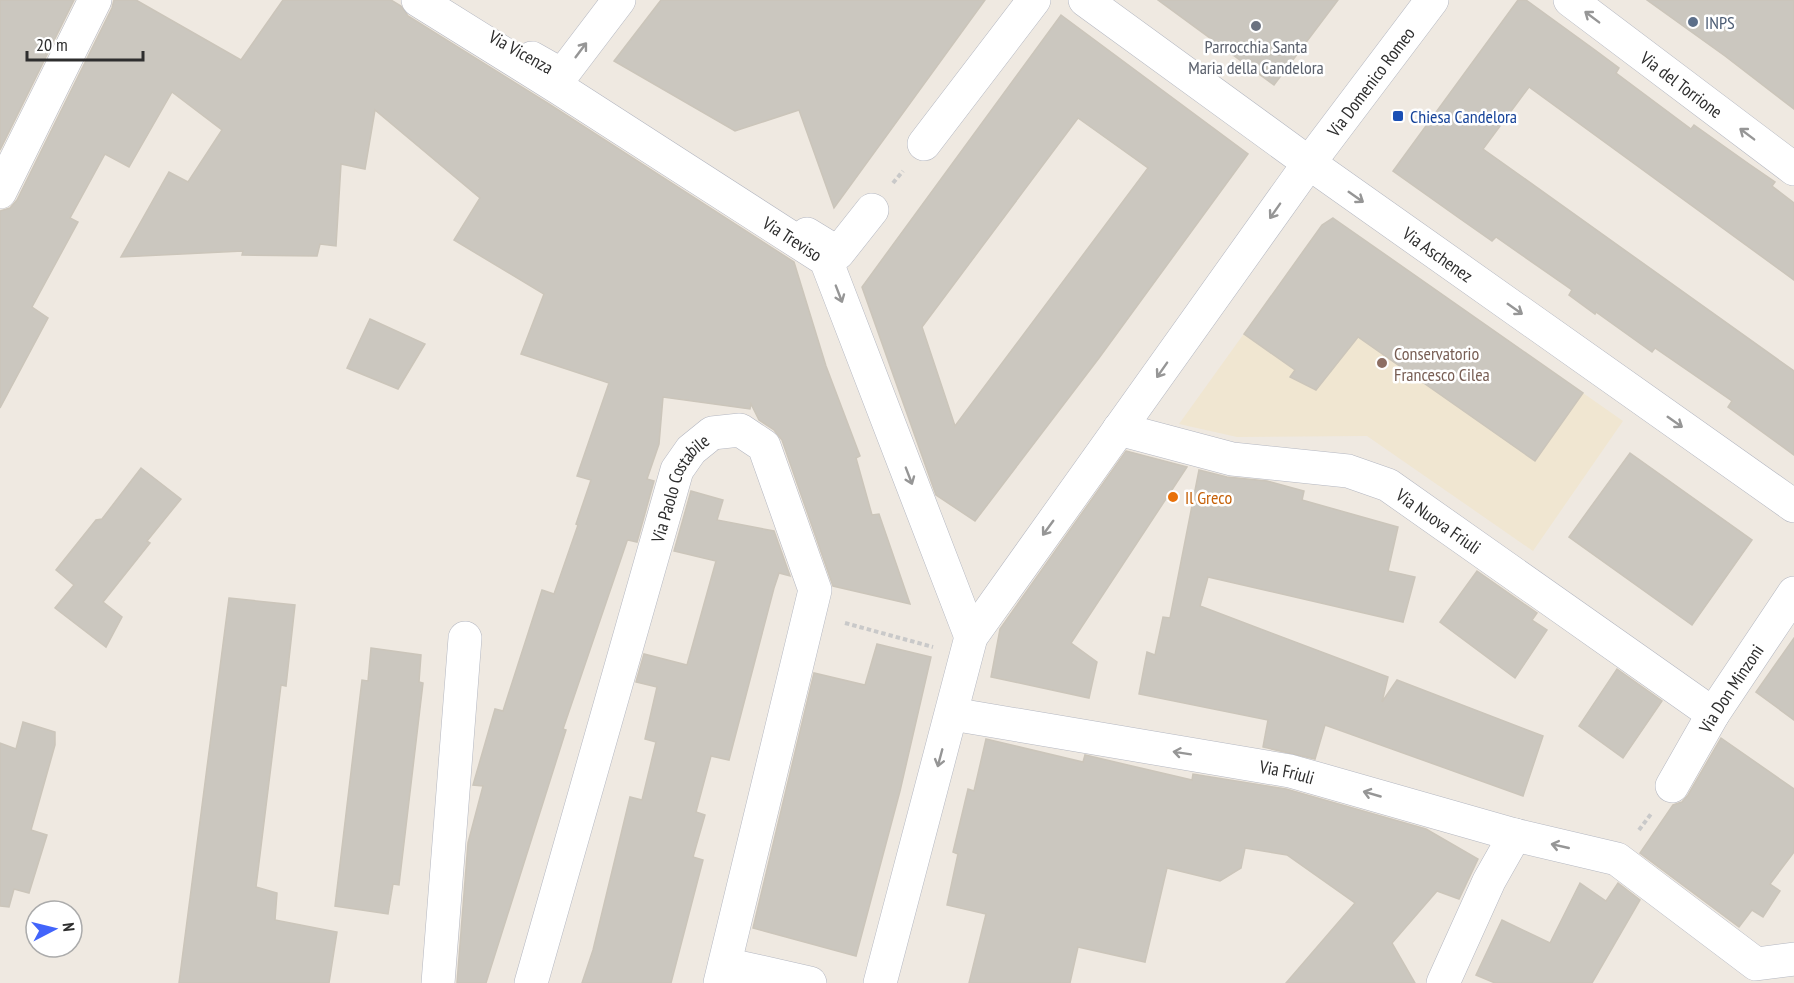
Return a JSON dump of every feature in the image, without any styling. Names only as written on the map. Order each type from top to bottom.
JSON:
[{"type":"street","points":[[0,192],[95,0]]},
{"type":"street","name":"Via Treviso","points":[[418,0],[569,94],[826,260],[968,646]]},
{"type":"street","name":"Via Vicenza","points":[[429,0],[562,75],[619,0]]},
{"type":"street","points":[[924,144],[1034,0]]},
{"type":"street","name":"Via Aschenez","points":[[1084,0],[1308,163],[1794,506]]},
{"type":"street","name":"Via Domenico Romeo","points":[[968,646],[1308,163],[1432,0]]},
{"type":"street","name":"Via del Torrione","points":[[1570,0],[1794,169]]},
{"type":"street","points":[[562,75],[838,253],[872,210]]},
{"type":"street","name":"Via Nuova Friuli","points":[[1119,429],[1232,459],[1348,471],[1388,485],[1713,714]]},
{"type":"street","name":"Via Paolo Costabile","points":[[531,983],[677,470],[691,450],[712,434],[740,430],[764,446],[815,590],[722,973],[810,983]]},
{"type":"street","name":"Via Don Minzoni","points":[[1672,786],[1713,714],[1794,593]]},
{"type":"street","points":[[438,983],[465,638]]},
{"type":"street","points":[[880,983],[968,646]]},
{"type":"street","name":"Via Friuli","points":[[951,714],[1290,771],[1515,835],[1617,859]]},
{"type":"street","points":[[1443,983],[1489,881],[1515,835]]},
{"type":"street","points":[[1617,859],[1756,964],[1794,959]]},
{"type":"path","points":[[872,210],[924,144]]},
{"type":"path","points":[[810,613],[968,646]]},
{"type":"path","points":[[1617,859],[1672,786]]},
{"type":"shaded area","name":"Conservatorio Francesco Cilea","points":[[1331,220],[1337,221],[1623,421],[1533,551],[1367,436],[1237,437],[1179,424],[1322,225]]},
{"type":"building","points":[[0,0],[74,0],[0,150]]},
{"type":"building","points":[[114,0],[136,0],[241,60],[283,0],[391,0],[401,6],[408,16],[794,262],[826,366],[860,456],[856,458],[872,515],[879,514],[910,604],[833,586],[782,440],[774,430],[759,420],[751,404],[750,409],[663,397],[659,444],[647,479],[654,481],[637,542],[627,541],[563,729],[566,730],[486,983],[457,983],[468,843],[483,786],[473,785],[495,709],[503,711],[542,590],[554,594],[578,525],[576,524],[591,480],[577,476],[609,383],[521,354],[544,294],[454,240],[480,198],[375,110],[365,169],[341,164],[336,246],[320,244],[317,256],[242,255],[243,251],[121,257],[169,172],[188,182],[222,130],[172,92],[129,167],[105,154],[70,218],[78,222],[32,307],[48,318],[0,408],[0,211],[10,208],[17,200]]},
{"type":"building","points":[[661,0],[985,0],[834,208],[799,110],[735,131],[614,61]]},
{"type":"building","name":"Parrocchia Santa Maria della Candelora","points":[[1158,0],[1338,0],[1274,85]]},
{"type":"building","points":[[1518,0],[1526,0],[1595,50],[1619,68],[1616,73],[1691,129],[1694,125],[1775,182],[1772,186],[1794,203],[1794,280],[1529,87],[1483,149],[1794,371],[1794,455],[1728,407],[1732,401],[1655,348],[1652,352],[1596,312],[1595,314],[1569,295],[1572,290],[1496,237],[1492,241],[1393,171]]},
{"type":"building","points":[[1647,0],[1794,0],[1794,109],[1725,56]]},
{"type":"building","points":[[1061,15],[1248,154],[1099,358],[975,521],[936,495],[862,287]],"holes":[[[1078,118],[1148,168],[955,426],[922,327]]]},
{"type":"building","points":[[1333,218],[1583,393],[1535,461],[1358,337],[1316,390],[1290,377],[1295,370],[1244,334],[1322,225]]},
{"type":"building","points":[[370,319],[425,344],[398,389],[347,368]]},
{"type":"building","points":[[1126,451],[1187,467],[1071,643],[1097,662],[1089,698],[991,677],[1000,629]]},
{"type":"building","points":[[1630,453],[1752,540],[1692,625],[1569,537]]},
{"type":"building","points":[[141,468],[181,499],[147,541],[150,543],[103,602],[122,617],[106,647],[55,608],[74,585],[56,570],[96,520],[102,519]]},
{"type":"building","points":[[1199,470],[1227,477],[1267,481],[1304,491],[1302,500],[1398,527],[1388,571],[1415,577],[1403,622],[1208,577],[1200,606],[1388,677],[1382,702],[1397,680],[1543,736],[1523,796],[1325,725],[1315,759],[1263,747],[1268,720],[1139,694],[1147,652],[1155,655],[1163,617],[1170,618]]},
{"type":"building","points":[[691,491],[723,500],[717,520],[774,531],[790,576],[779,573],[774,588],[729,760],[711,756],[696,812],[705,815],[693,857],[703,860],[671,983],[582,983],[593,950],[630,797],[642,800],[656,742],[645,739],[657,687],[636,682],[644,654],[687,665],[716,561],[674,551]]},
{"type":"building","points":[[1477,571],[1537,613],[1532,620],[1547,630],[1515,678],[1440,622]]},
{"type":"building","points":[[229,598],[295,605],[286,686],[281,685],[256,887],[277,893],[275,920],[337,932],[329,983],[179,983]]},
{"type":"building","points":[[1794,638],[1794,720],[1756,692]]},
{"type":"building","points":[[877,644],[931,657],[900,791],[856,956],[753,928],[814,673],[865,685]]},
{"type":"building","points":[[371,648],[421,655],[419,682],[423,683],[399,885],[393,884],[388,914],[335,906],[362,680],[368,681]]},
{"type":"building","points":[[1617,669],[1662,701],[1623,758],[1579,726]]},
{"type":"building","points":[[23,722],[55,732],[55,745],[31,830],[47,835],[29,893],[14,889],[9,907],[0,906],[0,743],[16,749]]},
{"type":"building","points":[[1721,738],[1794,789],[1794,852],[1770,884],[1780,891],[1763,917],[1752,910],[1739,927],[1640,853],[1673,805],[1682,802],[1688,795]]},
{"type":"building","points":[[986,739],[1083,762],[1085,755],[1192,780],[1193,774],[1286,789],[1426,829],[1478,859],[1459,899],[1437,891],[1392,943],[1415,983],[1286,983],[1355,903],[1287,855],[1245,848],[1241,868],[1220,881],[1167,868],[1145,962],[1078,947],[1070,983],[969,983],[986,914],[947,905],[958,854],[953,852],[968,789],[974,791]]},
{"type":"building","points":[[1580,883],[1606,901],[1618,883],[1640,900],[1592,983],[1495,983],[1476,975],[1502,920],[1550,943]]},
{"type":"place","name":"INPS","points":[[1693,22]]},
{"type":"place","name":"Parrocchia Santa Maria della Candelora","points":[[1256,26]]},
{"type":"place","name":"Chiesa Candelora","points":[[1398,116]]},
{"type":"place","name":"Conservatorio Francesco Cilea","points":[[1382,363]]},
{"type":"place","name":"Il Greco","points":[[1173,497]]}]
